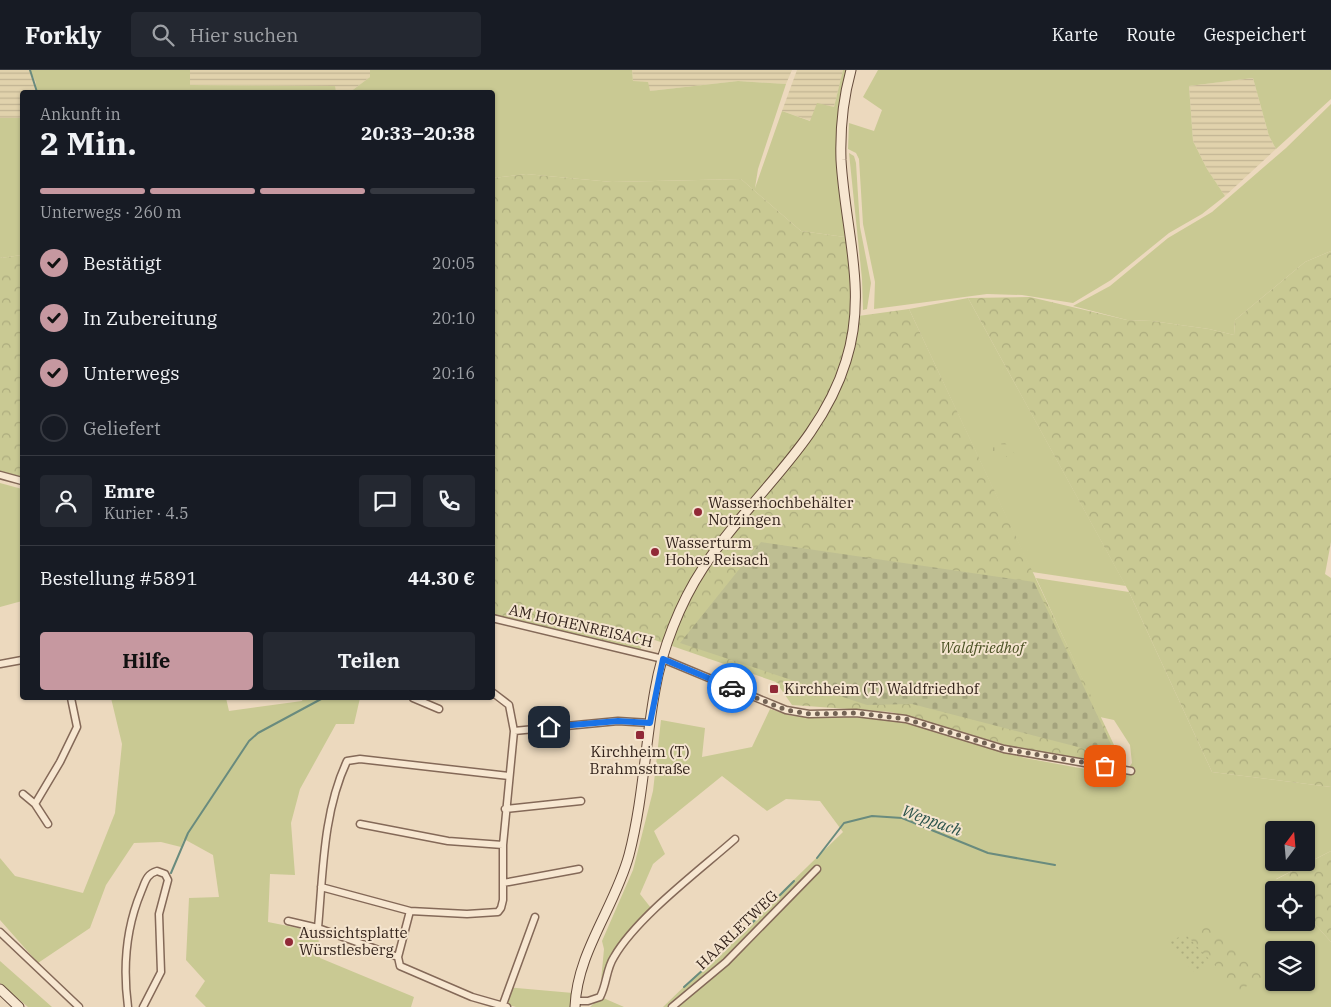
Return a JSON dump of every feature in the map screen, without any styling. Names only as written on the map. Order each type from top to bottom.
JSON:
[{"type":"main road","points":[[576,1004],[582,966],[614,896],[628,857],[639,809],[650,723],[663,659],[682,607],[698,576],[719,544],[808,438],[833,396],[853,338],[856,288],[841,161],[842,126],[851,70]]},
{"type":"main road","points":[[0,989],[19,1007]]},
{"type":"street","points":[[0,475],[20,480]]},
{"type":"street","name":"AM HOHENREISACH","points":[[495,619],[663,659],[786,710],[810,714],[856,713],[906,719],[1004,749],[1131,770]]},
{"type":"street","points":[[0,664],[20,660]]},
{"type":"street","points":[[321,887],[410,911],[492,914],[501,908],[503,845],[514,731],[509,704],[495,694]]},
{"type":"street","points":[[35,804],[60,762],[76,727],[74,707],[71,700]]},
{"type":"street","points":[[418,700],[439,709]]},
{"type":"street","points":[[514,731],[618,721],[650,723]]},
{"type":"street","points":[[318,928],[321,887],[331,813],[347,762],[360,759],[509,776]]},
{"type":"street","points":[[23,794],[35,804],[48,824]]},
{"type":"street","points":[[506,809],[581,801]]},
{"type":"street","points":[[360,824],[448,841],[503,845]]},
{"type":"street","points":[[576,1004],[588,1002],[600,996],[609,966],[620,948],[650,914],[735,839]]},
{"type":"street","points":[[503,883],[579,869]]},
{"type":"street","name":"HAARLETWEG","points":[[672,1007],[726,962],[817,869]]},
{"type":"street","points":[[128,1007],[127,951],[134,908],[150,874],[156,871],[165,874],[168,880],[168,887],[160,914],[161,972],[143,1007]]},
{"type":"street","points":[[410,911],[398,957],[400,966],[472,997],[504,1007],[535,918]]},
{"type":"street","points":[[288,921],[318,928],[398,957]]},
{"type":"street","points":[[0,932],[79,1007]]},
{"type":"shaded area","points":[[0,70],[29,70],[36,82],[36,90],[20,90],[20,118],[0,118]]},
{"type":"shaded area","points":[[190,70],[370,70],[370,77],[353,90],[335,90],[334,86],[190,85]]},
{"type":"shaded area","points":[[632,70],[792,70],[786,84],[738,81],[650,91],[633,81]]},
{"type":"shaded area","points":[[797,70],[843,70],[834,107],[811,121],[782,111]]},
{"type":"shaded area","points":[[1253,78],[1269,136],[1276,149],[1225,196],[1207,169],[1193,141],[1189,86]]},
{"type":"green space","points":[[29,70],[190,70],[190,85],[335,86],[336,90],[36,90],[36,82]]},
{"type":"green space","points":[[370,70],[632,70],[633,81],[648,82],[650,91],[738,81],[786,84],[758,169],[755,188],[782,111],[810,121],[817,103],[834,107],[843,70],[848,70],[839,183],[845,237],[801,231],[741,179],[612,182],[526,174],[495,178],[495,90],[353,90],[370,77]]},
{"type":"green space","points":[[878,70],[1331,70],[1331,99],[1276,149],[1269,136],[1253,78],[1189,86],[1193,141],[1207,169],[1225,196],[1202,214],[1169,233],[1111,280],[1073,303],[1022,295],[987,294],[874,309],[875,282],[863,224],[859,159],[856,153],[848,149],[849,123],[874,131],[882,110],[863,97]]},
{"type":"green space","points":[[1331,104],[1331,251],[1305,262],[1235,320],[1234,335],[1209,329],[1152,321],[1127,320],[1073,306],[1110,286],[1168,238],[1212,212],[1286,148]]},
{"type":"green space","points":[[0,118],[20,118],[20,255],[0,258]]},
{"type":"green space","points":[[849,153],[854,156],[856,163],[860,227],[871,283],[867,309],[863,310],[862,279]]},
{"type":"green space","points":[[526,174],[612,182],[741,179],[801,231],[845,237],[849,245],[851,317],[909,309],[1122,762],[1112,764],[1016,748],[891,712],[792,705],[776,682],[646,637],[640,650],[495,615],[495,178]]},
{"type":"green space","points":[[1331,251],[1331,542],[1325,574],[1331,578],[1331,787],[1212,772],[1129,592],[968,298],[1030,297],[1127,320],[1152,321],[1209,329],[1234,335],[1235,320],[1305,262]]},
{"type":"green space","points":[[20,255],[20,478],[0,473],[0,258]]},
{"type":"green space","points":[[968,298],[1126,586],[1032,572],[909,309]]},
{"type":"green space","points":[[1005,443],[1016,455],[1008,458],[999,450],[993,451],[990,445]]},
{"type":"green space","points":[[0,483],[20,488],[20,602],[0,607]]},
{"type":"green space","name":"Waldfriedhof","points":[[761,542],[1034,582],[1117,757],[912,704],[867,705],[680,643]]},
{"type":"green space","points":[[1036,578],[1129,592],[1212,772],[1331,787],[1331,851],[1315,859],[1315,821],[1265,821],[1265,871],[1292,871],[1276,879],[1278,881],[1265,881],[1265,931],[1315,931],[1315,924],[1331,942],[1331,1007],[663,1007],[843,832],[820,801],[786,799],[767,811],[722,776],[654,831],[665,854],[653,864],[640,894],[651,908],[628,933],[615,951],[601,981],[604,949],[602,941],[633,870],[653,791],[661,720],[705,728],[702,757],[752,747],[770,709],[792,716],[894,718],[1025,758],[1123,776],[1132,763],[1130,745],[1114,720],[1100,717]]},
{"type":"green space","points":[[111,700],[226,700],[229,711],[302,700],[360,700],[354,724],[336,724],[300,789],[291,823],[295,875],[270,874],[268,922],[318,932],[320,958],[414,997],[411,1007],[206,1007],[195,996],[205,981],[186,960],[189,898],[219,897],[213,855],[184,839],[181,847],[161,842],[134,843],[106,885],[90,928],[38,963],[0,920],[0,858],[15,876],[83,893],[115,813],[122,744]]},
{"type":"green space","points":[[1331,851],[1331,942],[1315,924],[1315,881],[1275,880],[1292,871],[1315,871],[1315,859]]},
{"type":"green space","points":[[1212,923],[1264,979],[1248,985],[1240,992],[1188,937]]},
{"type":"green space","points":[[1185,934],[1209,959],[1195,973],[1167,943]]},
{"type":"green space","points":[[0,961],[52,1007],[28,1007],[0,983]]},
{"type":"green space","points":[[505,987],[573,993],[572,1007],[516,1007],[500,1003]]},
{"type":"green space","points":[[601,997],[624,1007],[590,1007]]},
{"type":"waterway","points":[[30,70],[36,90]]},
{"type":"waterway","points":[[171,873],[188,833],[249,741],[258,733],[319,700]]},
{"type":"waterway","name":"Weppach","points":[[817,858],[844,823],[872,816],[902,818],[988,853],[1055,865]]},
{"type":"waterway","name":"Weppach","points":[[780,895],[794,881]]},
{"type":"waterway","name":"Weppach","points":[[749,926],[757,918]]},
{"type":"waterway","name":"Weppach","points":[[684,987],[704,969]]},
{"type":"way so far","points":[[732,688],[786,710],[810,714],[856,713],[886,715],[906,719],[1004,749],[1105,766]]},
{"type":"place","name":"Wasserhochbehälter Notzingen","points":[[698,512]]},
{"type":"place","name":"Wasserturm Hohes Reisach","points":[[655,552]]},
{"type":"place","name":"Kirchheim (T) Waldfriedhof","points":[[774,689]]},
{"type":"place","name":"Kirchheim (T) Brahmsstraße","points":[[640,735]]},
{"type":"place","name":"Aussichtsplatte Würstlesberg","points":[[289,942]]},
{"type":"route","points":[[549,727],[618,721],[650,723],[658,674],[663,659],[732,688]]}]
